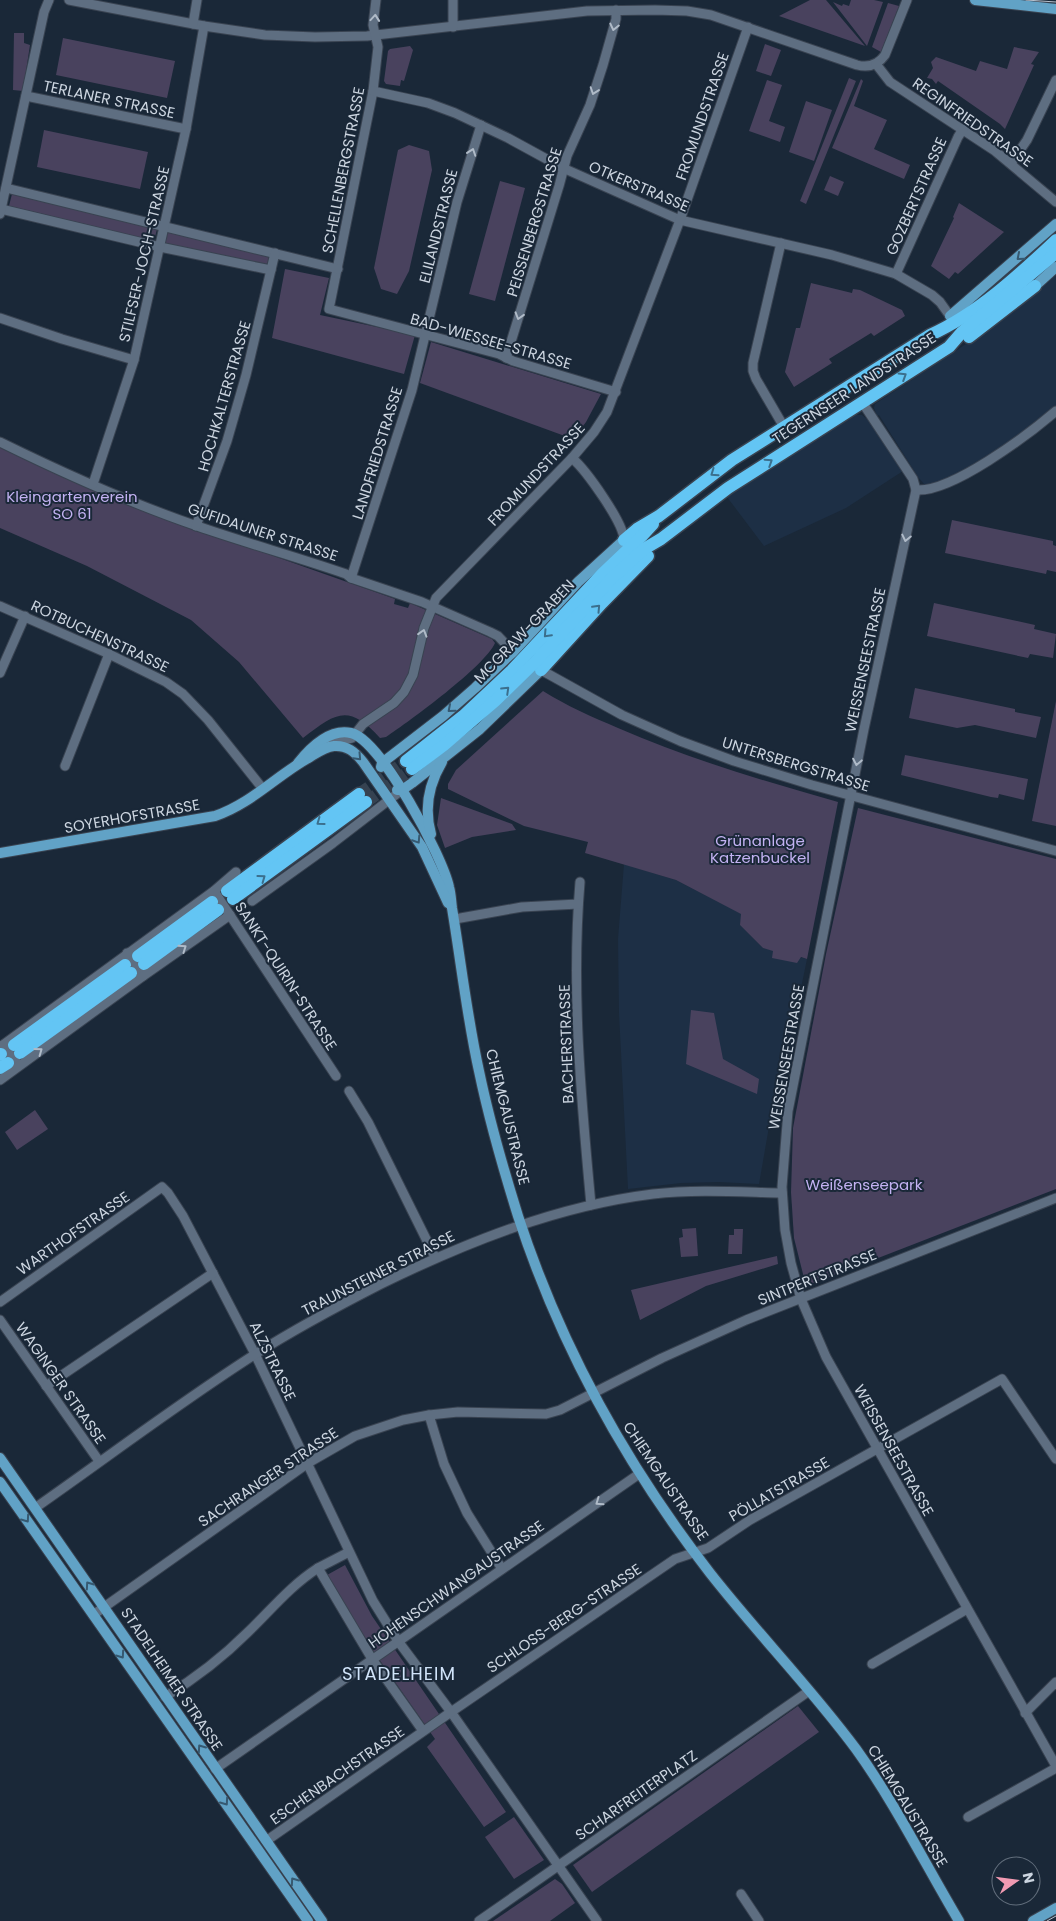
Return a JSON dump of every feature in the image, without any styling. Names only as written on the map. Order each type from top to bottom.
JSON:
[{"type":"highway","name":"TEGERNSEER LANDSTRASSE","points":[[659,516],[712,475],[784,427],[930,335],[949,326],[974,308],[1056,240]]},
{"type":"highway","name":"TEGERNSEER LANDSTRASSE","points":[[661,538],[728,488],[948,347],[962,332],[996,306],[1056,253]]},
{"type":"highway","points":[[948,347],[967,339],[1035,286]]},
{"type":"highway","points":[[930,335],[950,316]]},
{"type":"highway","points":[[624,540],[636,529],[659,516]]},
{"type":"highway","name":"MCGRAW-GRABEN","points":[[659,516],[642,536],[602,574],[512,670],[409,765],[444,745],[494,701],[535,662],[612,578],[644,549],[661,538]]},
{"type":"highway","points":[[541,670],[649,555],[661,538]]},
{"type":"highway","points":[[7,1055],[135,965],[363,798]]},
{"type":"main road","points":[[974,0],[1056,9]]},
{"type":"main road","points":[[950,316],[1056,224]]},
{"type":"main road","points":[[1035,286],[1056,267]]},
{"type":"main road","points":[[541,670],[498,712],[443,759],[402,790],[380,785],[382,763],[443,716],[513,652],[578,582],[624,540]]},
{"type":"main road","points":[[298,763],[308,750],[330,736],[345,732],[356,734]]},
{"type":"main road","name":"CHIEMGAUSTRASSE","points":[[356,734],[363,739],[402,790],[435,848],[449,886],[471,1031],[480,1074],[521,1225],[561,1326],[593,1394],[639,1474],[696,1553],[867,1765],[959,1921]]},
{"type":"main road","points":[[298,763],[328,747]]},
{"type":"main road","name":"CHIEMGAUSTRASSE","points":[[328,747],[343,747],[355,753],[380,785],[422,847],[453,915]]},
{"type":"main road","points":[[435,848],[428,824],[428,803],[434,777],[443,759]]},
{"type":"main road","name":"SOYERHOFSTRASSE","points":[[0,853],[207,819],[230,811],[298,763]]},
{"type":"main road","name":"STADELHEIMER STRASSE","points":[[0,1458],[266,1841],[318,1920]]},
{"type":"main road","name":"STADELHEIMER STRASSE","points":[[0,1482],[308,1921]]},
{"type":"main road","points":[[1033,1921],[1056,1908]]},
{"type":"street","points":[[49,0],[44,12],[1,212],[271,270]]},
{"type":"street","points":[[69,0],[204,26],[265,34],[315,37],[377,36],[588,11],[687,11],[724,18],[857,65],[868,66],[876,64],[885,56],[907,0]]},
{"type":"street","points":[[193,24],[197,0]]},
{"type":"street","name":"SCHELLENBERGSTRASSE","points":[[329,309],[373,91],[378,47],[373,25],[376,0]]},
{"type":"street","points":[[453,0],[453,27]]},
{"type":"street","name":"PEISSENBERGSTRASSE","points":[[506,358],[563,168],[590,105],[603,65],[616,20],[616,10]]},
{"type":"street","name":"STILFSER-JOCH-STRASSE","points":[[93,484],[134,360],[186,129],[204,26]]},
{"type":"street","name":"FROMUNDSTRASSE","points":[[328,747],[335,742],[352,738],[368,721],[394,703],[409,684],[424,628],[432,606],[442,591],[572,458],[594,432],[607,412],[680,220],[748,26]]},
{"type":"street","name":"REGINFRIEDSTRASSE","points":[[876,64],[890,82],[1012,163],[1056,202]]},
{"type":"street","points":[[1012,163],[1027,140],[1056,80]]},
{"type":"street","name":"OTKERSTRASSE","points":[[373,91],[428,103],[481,125],[563,168],[680,220],[781,243],[896,274],[932,295],[940,302],[950,316]]},
{"type":"street","name":"TERLANER STRASSE","points":[[26,96],[186,129]]},
{"type":"street","name":"ELILANDSTRASSE","points":[[425,335],[457,202],[481,125]]},
{"type":"street","name":"GOZBERTSTRASSE","points":[[896,274],[963,129]]},
{"type":"street","points":[[6,188],[338,269]]},
{"type":"street","points":[[781,243],[753,363],[753,371],[784,427]]},
{"type":"street","name":"HOCHKALTERSTRASSE","points":[[196,526],[230,434],[252,356],[275,253]]},
{"type":"street","name":"BAD-WIESSEE-STRASSE","points":[[329,309],[499,354],[506,358],[616,392]]},
{"type":"street","points":[[0,318],[134,360]]},
{"type":"street","name":"LANDFRIEDSTRASSE","points":[[351,578],[405,412],[425,335]]},
{"type":"street","points":[[862,402],[906,467],[913,479],[916,490],[924,491],[936,488],[978,466],[1056,411]]},
{"type":"street","name":"GUFIDAUNER STRASSE","points":[[0,442],[93,484],[196,526],[346,574],[351,578],[432,606],[498,636],[513,652]]},
{"type":"street","points":[[572,458],[581,466],[616,518],[623,530],[624,540]]},
{"type":"street","name":"WEISSENSEESTRASSE","points":[[916,490],[864,729],[788,1111],[782,1194],[785,1230],[791,1263],[801,1299],[826,1356],[1056,1767]]},
{"type":"street","name":"ROTBUCHENSTRASSE","points":[[0,606],[150,673],[166,682],[183,694],[208,720],[263,789]]},
{"type":"street","points":[[0,673],[24,616]]},
{"type":"street","points":[[64,766],[108,654]]},
{"type":"street","name":"UNTERSBERGSTRASSE","points":[[541,670],[622,715],[680,741],[780,776],[1056,851]]},
{"type":"street","points":[[252,901],[333,843],[402,790]]},
{"type":"street","points":[[0,1080],[7,1055],[222,901],[236,872]]},
{"type":"street","name":"BACHERSTRASSE","points":[[580,882],[578,904],[579,1042],[582,1116],[591,1205]]},
{"type":"street","name":"SANKT-QUIRIN-STRASSE","points":[[222,901],[336,1076]]},
{"type":"street","points":[[453,915],[552,904],[578,904]]},
{"type":"street","points":[[349,1090],[368,1122],[435,1257]]},
{"type":"street","name":"ALZSTRASSE","points":[[162,1188],[168,1193],[183,1216],[255,1354],[373,1601],[398,1641],[451,1712],[597,1921]]},
{"type":"street","name":"WARTHOFSTRASSE","points":[[0,1302],[162,1188]]},
{"type":"street","name":"TRAUNSTEINER STRASSE","points":[[34,1508],[255,1354],[334,1308],[435,1257],[521,1225],[591,1205],[652,1194],[683,1191],[782,1194]]},
{"type":"street","name":"SINTPERTSTRASSE","points":[[593,1394],[669,1354],[746,1320],[1056,1198]]},
{"type":"street","points":[[46,1386],[213,1273]]},
{"type":"street","name":"WAGINGER STRASSE","points":[[0,1320],[99,1461]]},
{"type":"street","name":"PÖLLATSTRASSE","points":[[696,1553],[714,1545],[750,1520],[1002,1379],[1056,1459]]},
{"type":"street","name":"SACHRANGER STRASSE","points":[[93,1615],[308,1463],[355,1436],[404,1420],[428,1415],[458,1412],[546,1414],[593,1394]]},
{"type":"street","points":[[428,1415],[444,1464],[467,1513],[502,1569]]},
{"type":"street","name":"HOHENSCHWANGAUSTRASSE","points":[[215,1769],[639,1474]]},
{"type":"street","points":[[165,1698],[247,1634],[288,1590],[301,1579],[349,1552]]},
{"type":"street","name":"SCHLOSS-BERG-STRASSE","points":[[424,1731],[675,1559],[696,1553]]},
{"type":"street","points":[[318,1568],[372,1659],[424,1731]]},
{"type":"street","points":[[872,1664],[967,1609]]},
{"type":"street","points":[[1025,1713],[1056,1682]]},
{"type":"street","name":"SCHARFREITERPLATZ","points":[[479,1921],[809,1691]]},
{"type":"street","name":"ESCHENBACHSTRASSE","points":[[266,1841],[424,1731]]},
{"type":"street","points":[[968,1817],[1056,1767]]},
{"type":"street","points":[[741,1894],[759,1921]]},
{"type":"shaded area","points":[[1056,273],[1056,407],[977,463],[951,477],[928,485],[924,484],[879,415],[877,416],[874,408],[875,404],[969,342]]},
{"type":"shaded area","points":[[856,415],[862,415],[868,420],[903,471],[846,508],[764,546],[727,497]]},
{"type":"shaded area","points":[[624,864],[676,880],[742,914],[740,925],[763,948],[807,959],[786,1061],[781,1061],[759,1184],[681,1183],[628,1189],[619,1013],[618,939]]},
{"type":"green space","points":[[810,0],[826,0],[865,46],[779,16]]},
{"type":"green space","points":[[851,0],[883,2],[867,46],[833,2],[842,6],[843,4],[849,6]]},
{"type":"green space","points":[[888,3],[899,6],[881,52],[872,47]]},
{"type":"green space","points":[[14,33],[24,33],[24,43],[30,45],[23,91],[13,90]]},
{"type":"green space","points":[[63,38],[175,61],[167,98],[56,75]]},
{"type":"green space","points":[[765,44],[781,50],[771,76],[756,71]]},
{"type":"green space","points":[[410,46],[413,50],[404,81],[401,80],[400,86],[386,84],[384,81],[388,51],[390,49]]},
{"type":"green space","points":[[1014,47],[1039,52],[1031,64],[1034,65],[1005,129],[938,81],[936,84],[932,79],[927,78],[933,68],[931,62],[936,57],[976,71],[980,61],[1007,69]]},
{"type":"green space","points":[[849,78],[856,81],[806,204],[800,201]]},
{"type":"green space","points":[[861,79],[863,81],[854,106],[887,120],[874,149],[910,165],[904,179],[832,148]]},
{"type":"green space","points":[[767,80],[782,85],[769,121],[785,127],[780,142],[749,131]]},
{"type":"green space","points":[[806,101],[832,110],[814,161],[789,152]]},
{"type":"green space","points":[[44,130],[148,152],[140,189],[37,167]]},
{"type":"green space","points":[[409,145],[429,151],[432,170],[409,271],[397,294],[381,289],[374,268],[398,150]]},
{"type":"green space","points":[[830,176],[844,182],[838,196],[824,190]]},
{"type":"green space","points":[[500,181],[525,188],[495,301],[469,294]]},
{"type":"green space","points":[[12,194],[157,229],[154,241],[9,206]]},
{"type":"green space","points":[[959,203],[1004,232],[958,274],[955,272],[949,279],[931,266],[954,218]]},
{"type":"green space","points":[[167,232],[271,257],[268,270],[164,245]]},
{"type":"green space","points":[[285,269],[329,278],[320,315],[415,335],[404,374],[272,338]]},
{"type":"green space","points":[[811,283],[852,293],[853,289],[860,290],[902,310],[905,316],[874,336],[871,333],[829,359],[832,363],[794,387],[785,372],[796,328],[800,328]]},
{"type":"green space","points":[[431,342],[601,394],[586,422],[573,439],[420,383]]},
{"type":"green space","name":"Kleingartenverein SO 61","points":[[0,446],[155,514],[395,599],[394,604],[408,608],[410,603],[492,639],[495,643],[477,665],[462,679],[386,737],[380,738],[359,720],[350,716],[342,716],[324,723],[303,738],[239,662],[191,620],[87,566],[0,528]]},
{"type":"green space","points":[[952,520],[1053,541],[1053,545],[1056,546],[1056,572],[1047,570],[1046,574],[945,553]]},
{"type":"green space","points":[[934,603],[1035,625],[1034,629],[1056,634],[1053,658],[1030,654],[1028,658],[927,636]]},
{"type":"green space","points":[[915,688],[1015,709],[1015,712],[1041,717],[1036,738],[975,725],[957,728],[909,718]]},
{"type":"green space","name":"Grünanlage Katzenbuckel","points":[[543,691],[589,715],[672,750],[755,778],[838,802],[807,959],[801,957],[797,963],[772,958],[773,951],[763,948],[740,925],[741,914],[676,880],[585,853],[588,842],[524,826],[448,789],[448,784],[456,770]]},
{"type":"green space","points":[[1056,701],[1056,826],[1032,821]]},
{"type":"green space","points":[[905,755],[1028,779],[1024,800],[999,794],[998,798],[991,797],[901,775]]},
{"type":"green space","points":[[441,798],[512,824],[516,830],[472,837],[445,848],[437,825]]},
{"type":"green space","name":"Weißenseepark","points":[[858,808],[1056,859],[1056,1189],[806,1286],[794,1238],[791,1192],[793,1128],[826,954]]},
{"type":"green space","points":[[691,1010],[714,1013],[723,1059],[759,1079],[757,1094],[686,1064]]},
{"type":"green space","points":[[35,1110],[48,1129],[17,1150],[5,1132]]},
{"type":"green space","points":[[696,1228],[698,1256],[681,1257],[679,1238],[683,1237],[682,1229]]},
{"type":"green space","points":[[734,1229],[743,1229],[742,1254],[728,1254],[729,1235],[734,1235]]},
{"type":"green space","points":[[777,1256],[778,1264],[706,1286],[640,1320],[631,1290]]},
{"type":"green space","points":[[345,1565],[372,1616],[506,1812],[484,1827],[427,1747],[435,1739],[360,1632],[327,1575]]},
{"type":"green space","points":[[798,1706],[819,1732],[592,1892],[573,1865]]},
{"type":"green space","points":[[514,1817],[544,1860],[514,1879],[485,1837]]},
{"type":"green space","points":[[555,1879],[562,1884],[575,1903],[550,1921],[493,1921]]},
{"type":"tunnel","points":[[359,794],[406,761]]},
{"type":"tunnel","points":[[366,802],[412,769]]},
{"type":"tram line","points":[[1026,0],[1056,2]]},
{"type":"tram line","points":[[1047,1921],[1056,1916]]},
{"type":"district","name":"STADELHEIM","points":[[399,1673]]}]
